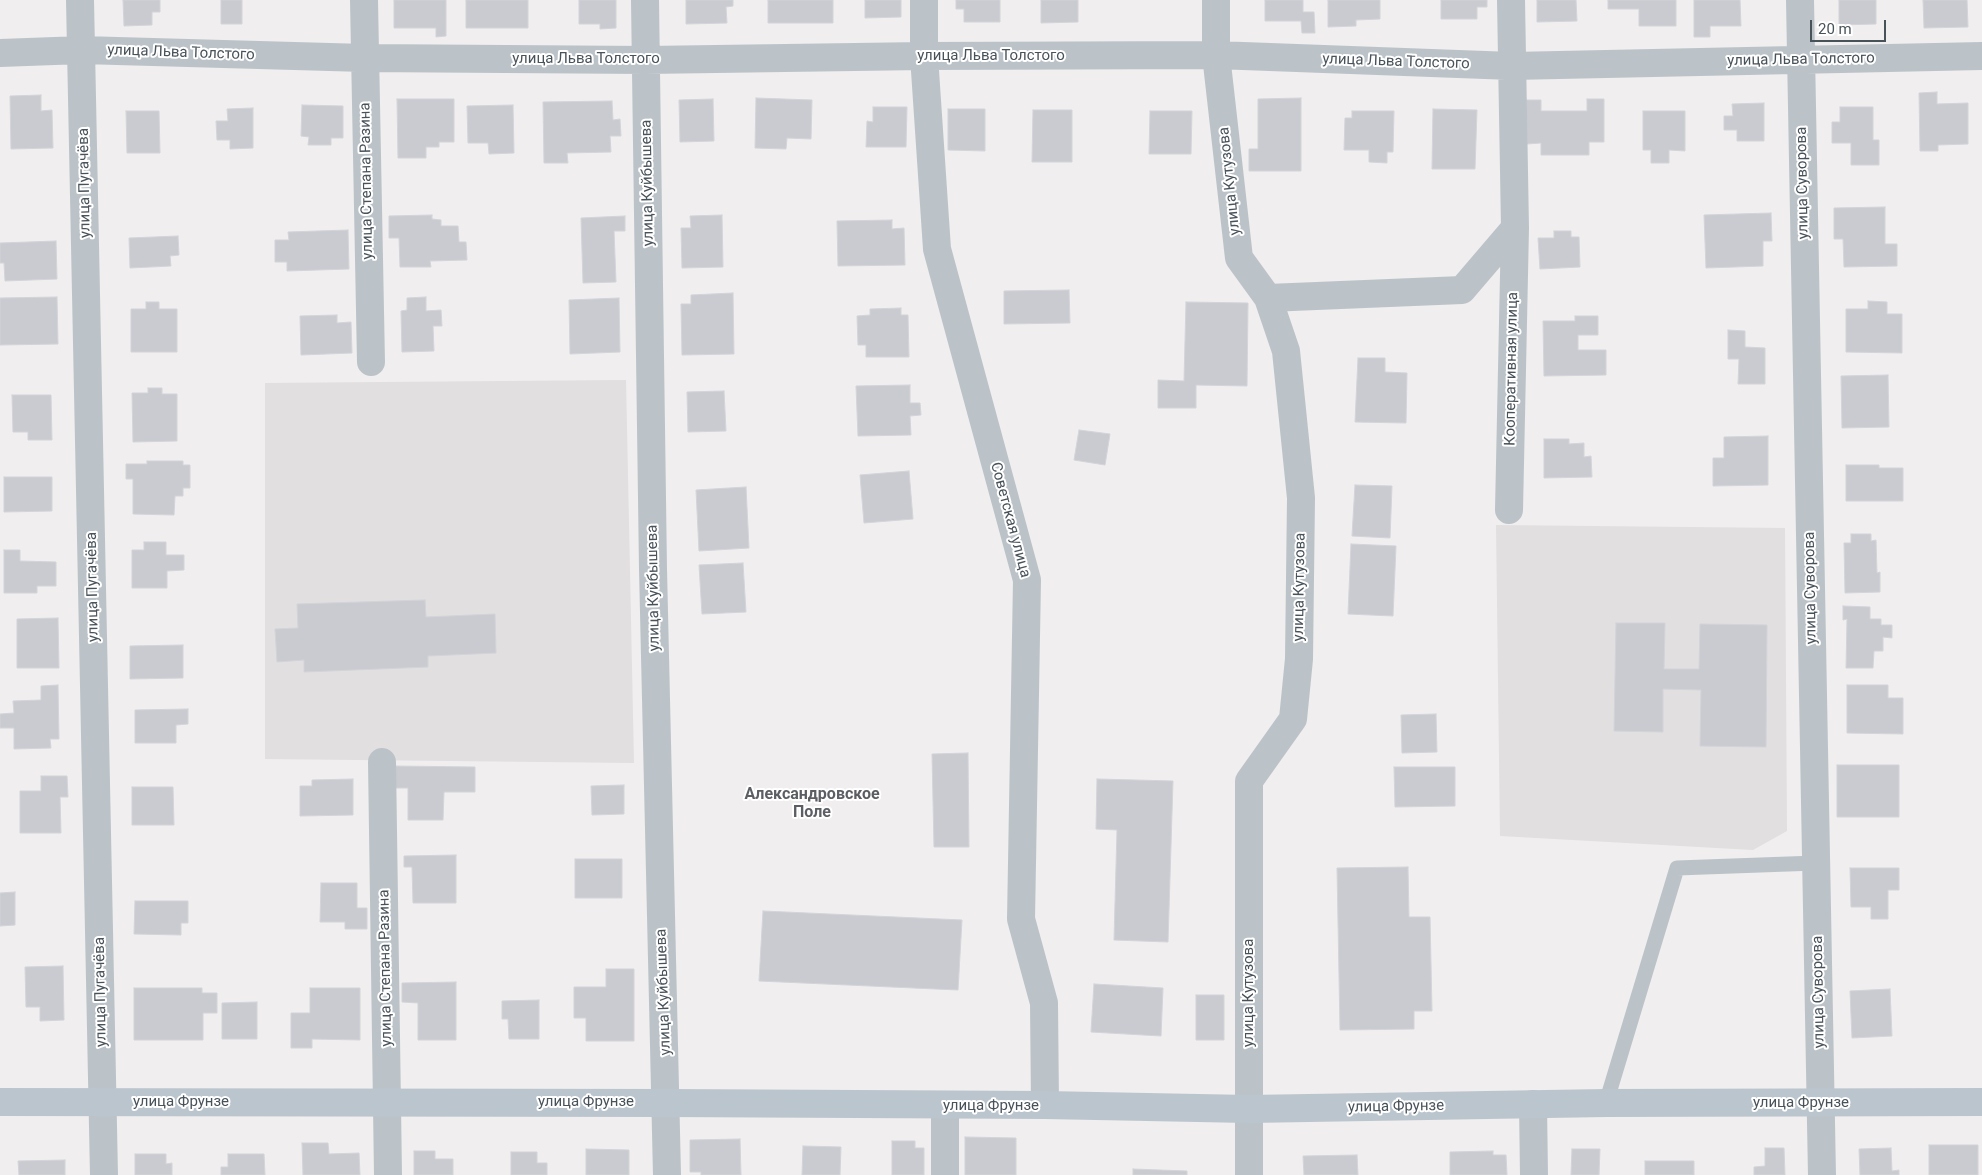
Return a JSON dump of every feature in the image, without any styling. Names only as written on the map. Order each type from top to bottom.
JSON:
[{"type":"street","name":"улица Пугачёва","points":[[80,0],[104,1175]]},
{"type":"street","name":"улица Степана Разина","points":[[364,0],[371,362]]},
{"type":"street","name":"улица Куйбышева","points":[[645,0],[653,569],[667,1103],[667,1175]]},
{"type":"street","name":"Советская улица","points":[[924,0],[924,56],[937,249],[1027,580],[1021,919],[1044,1003],[1045,1105]]},
{"type":"street","name":"улица Кутузова","points":[[1216,0],[1216,56],[1239,258],[1268,298],[1286,351],[1301,498],[1299,659],[1293,719],[1249,781],[1249,1175]]},
{"type":"street","name":"Кооперативная улица","points":[[1509,510],[1515,228],[1511,0]]},
{"type":"street","name":"улица Суворова","points":[[1800,0],[1822,1175]]},
{"type":"street","name":"улица Льва Толстого","points":[[0,53],[82,50],[365,58],[646,60],[924,56],[1216,56],[1512,66],[1982,56]]},
{"type":"street","points":[[1268,298],[1462,290],[1515,228]]},
{"type":"street","name":"улица Степана Разина","points":[[382,762],[388,1175]]},
{"type":"street","name":"улица Фрунзе","points":[[0,1102],[388,1101],[945,1106],[1045,1105],[1249,1109],[1606,1103],[1982,1102]]},
{"type":"street","points":[[1533,1104],[1534,1175]]},
{"type":"street","points":[[945,1106],[945,1175]]},
{"type":"lane","points":[[1606,1103],[1677,868],[1816,864]]},
{"type":"shaded area","points":[[626,380],[634,763],[265,759],[265,383]]},
{"type":"shaded area","points":[[1496,525],[1785,528],[1787,831],[1753,850],[1500,836]]},
{"type":"building","points":[[123,0],[160,0],[160,12],[152,12],[152,25],[124,26]]},
{"type":"building","points":[[221,0],[242,0],[242,24],[221,24]]},
{"type":"building","points":[[394,0],[446,0],[446,36],[436,37],[436,28],[394,28]]},
{"type":"building","points":[[466,0],[528,0],[528,28],[466,28]]},
{"type":"building","points":[[579,0],[616,0],[616,28],[600,29],[600,24],[579,24]]},
{"type":"building","points":[[686,0],[733,0],[733,6],[726,7],[727,23],[686,24]]},
{"type":"building","points":[[768,0],[833,0],[833,23],[768,23]]},
{"type":"building","points":[[865,0],[901,0],[901,17],[865,18]]},
{"type":"building","points":[[956,0],[1000,0],[1000,22],[964,22],[964,9],[956,9]]},
{"type":"building","points":[[1041,0],[1078,0],[1078,22],[1041,23]]},
{"type":"building","points":[[1265,0],[1303,0],[1303,12],[1314,12],[1315,33],[1302,33],[1301,21],[1265,21]]},
{"type":"building","points":[[1328,0],[1380,0],[1380,19],[1356,20],[1356,26],[1328,27]]},
{"type":"building","points":[[1441,0],[1487,0],[1487,7],[1477,7],[1477,19],[1441,19]]},
{"type":"building","points":[[1537,0],[1576,0],[1577,21],[1537,22]]},
{"type":"building","points":[[1608,0],[1676,0],[1676,26],[1639,26],[1639,9],[1608,9]]},
{"type":"building","points":[[1694,0],[1740,0],[1741,26],[1710,26],[1710,37],[1694,37]]},
{"type":"building","points":[[1839,0],[1876,0],[1876,24],[1839,25]]},
{"type":"building","points":[[1923,0],[1967,0],[1968,27],[1924,28]]},
{"type":"building","points":[[1937,92],[1937,104],[1968,103],[1968,144],[1938,145],[1938,151],[1920,151],[1919,93]]},
{"type":"building","points":[[41,95],[41,111],[52,110],[53,148],[11,149],[10,96]]},
{"type":"building","points":[[756,98],[812,100],[811,139],[787,138],[786,149],[755,148]]},
{"type":"building","points":[[1301,98],[1301,171],[1249,171],[1249,149],[1258,149],[1258,99]]},
{"type":"building","points":[[397,99],[454,99],[454,142],[439,142],[439,147],[426,147],[426,158],[398,158]]},
{"type":"building","points":[[713,99],[714,141],[680,142],[679,100]]},
{"type":"building","points":[[1587,99],[1604,99],[1604,142],[1589,142],[1589,155],[1541,155],[1541,143],[1527,144],[1526,100],[1541,100],[1541,111],[1587,111]]},
{"type":"building","points":[[612,101],[613,120],[620,119],[621,136],[610,136],[611,152],[567,153],[568,163],[544,163],[543,102]]},
{"type":"building","points":[[1764,103],[1764,141],[1737,141],[1737,130],[1724,130],[1724,116],[1733,116],[1732,104]]},
{"type":"building","points":[[302,105],[343,106],[343,138],[331,138],[331,145],[308,145],[309,137],[301,136]]},
{"type":"building","points":[[513,105],[514,153],[489,154],[488,143],[468,143],[467,106]]},
{"type":"building","points":[[873,107],[907,107],[906,147],[866,147],[867,121],[873,122]]},
{"type":"building","points":[[1840,107],[1873,107],[1873,140],[1879,140],[1879,165],[1851,165],[1851,143],[1832,143],[1832,122],[1840,122]]},
{"type":"building","points":[[253,108],[253,148],[230,149],[230,140],[217,140],[216,121],[228,121],[227,109]]},
{"type":"building","points":[[948,109],[985,109],[985,151],[948,150]]},
{"type":"building","points":[[1433,109],[1477,110],[1475,169],[1432,169]]},
{"type":"building","points":[[1033,110],[1072,110],[1072,162],[1032,162]]},
{"type":"building","points":[[126,111],[159,111],[160,153],[127,153]]},
{"type":"building","points":[[1150,111],[1192,111],[1191,154],[1149,154]]},
{"type":"building","points":[[1352,111],[1394,111],[1393,152],[1387,152],[1387,163],[1369,162],[1369,150],[1344,150],[1345,118],[1352,118]]},
{"type":"building","points":[[1643,111],[1685,111],[1685,151],[1669,150],[1669,163],[1651,163],[1651,150],[1643,150]]},
{"type":"building","points":[[1885,207],[1885,244],[1897,244],[1897,266],[1844,267],[1843,239],[1834,239],[1834,208]]},
{"type":"building","points":[[1771,213],[1772,241],[1763,241],[1763,266],[1706,268],[1704,215]]},
{"type":"building","points":[[432,215],[432,219],[441,220],[441,226],[458,226],[459,242],[466,242],[467,260],[430,261],[431,267],[400,267],[399,238],[389,238],[389,216]]},
{"type":"building","points":[[722,215],[723,267],[682,268],[681,228],[691,228],[690,216]]},
{"type":"building","points":[[625,216],[625,231],[614,231],[616,282],[583,283],[581,218]]},
{"type":"building","points":[[892,220],[892,229],[904,228],[905,265],[838,266],[837,221]]},
{"type":"building","points":[[348,230],[349,269],[287,271],[287,262],[275,262],[275,240],[289,240],[288,232]]},
{"type":"building","points":[[1554,231],[1571,231],[1571,237],[1579,237],[1580,267],[1540,269],[1538,238],[1554,238]]},
{"type":"building","points":[[178,236],[179,255],[170,256],[171,266],[130,268],[129,238]]},
{"type":"building","points":[[56,241],[57,279],[5,281],[4,263],[0,263],[0,243]]},
{"type":"building","points":[[1069,290],[1070,323],[1004,324],[1004,291]]},
{"type":"building","points":[[733,293],[734,354],[682,355],[681,304],[691,304],[691,295]]},
{"type":"building","points":[[57,297],[58,344],[0,345],[0,298]]},
{"type":"building","points":[[426,297],[426,311],[441,310],[442,326],[433,326],[434,351],[402,352],[401,311],[407,310],[407,298]]},
{"type":"building","points":[[619,298],[620,352],[570,354],[569,300]]},
{"type":"building","points":[[1868,301],[1887,302],[1887,314],[1902,314],[1902,353],[1846,352],[1846,309],[1868,309]]},
{"type":"building","points":[[146,302],[159,302],[159,309],[177,309],[177,352],[131,352],[131,309],[146,309]]},
{"type":"building","points":[[1186,302],[1248,303],[1247,386],[1196,385],[1196,408],[1158,408],[1158,380],[1184,381]]},
{"type":"building","points":[[901,308],[901,315],[908,315],[909,357],[866,357],[866,345],[858,345],[857,316],[870,315],[870,309]]},
{"type":"building","points":[[337,315],[337,323],[351,322],[352,353],[301,355],[300,316]]},
{"type":"building","points":[[1575,316],[1598,316],[1598,335],[1578,335],[1578,350],[1606,350],[1606,375],[1544,376],[1543,321],[1575,321]]},
{"type":"building","points":[[1728,330],[1745,331],[1745,347],[1765,348],[1765,384],[1738,384],[1739,359],[1728,359]]},
{"type":"building","points":[[1358,358],[1385,358],[1385,372],[1407,373],[1406,423],[1355,422]]},
{"type":"building","points":[[1888,375],[1889,427],[1842,428],[1841,376]]},
{"type":"building","points":[[910,385],[910,403],[920,403],[921,415],[910,416],[911,435],[858,436],[856,386]]},
{"type":"building","points":[[148,388],[162,388],[162,394],[177,394],[177,441],[133,442],[132,393],[148,393]]},
{"type":"building","points":[[724,391],[726,431],[688,432],[687,392]]},
{"type":"building","points":[[12,395],[51,395],[52,440],[28,440],[28,432],[13,432]]},
{"type":"building","points":[[1079,430],[1110,434],[1105,465],[1074,460]]},
{"type":"building","points":[[1768,436],[1768,485],[1713,486],[1713,458],[1724,458],[1724,437]]},
{"type":"building","points":[[1544,439],[1569,439],[1569,444],[1584,443],[1584,457],[1591,456],[1592,477],[1544,478]]},
{"type":"building","points":[[147,461],[183,461],[183,465],[190,465],[190,488],[183,488],[183,496],[175,496],[174,515],[133,514],[133,479],[126,479],[126,464],[147,464]]},
{"type":"building","points":[[1846,465],[1879,465],[1879,468],[1903,468],[1903,501],[1846,501]]},
{"type":"building","points":[[909,471],[913,519],[864,523],[860,475]]},
{"type":"building","points":[[4,477],[52,477],[52,511],[4,512]]},
{"type":"building","points":[[1355,485],[1392,486],[1390,538],[1352,536]]},
{"type":"building","points":[[746,487],[749,548],[699,551],[696,490]]},
{"type":"building","points":[[1851,534],[1871,534],[1871,541],[1876,540],[1877,573],[1880,572],[1880,592],[1845,593],[1844,543],[1851,543]]},
{"type":"building","points":[[144,542],[166,542],[166,555],[184,555],[184,570],[167,571],[167,588],[132,588],[132,550],[144,550]]},
{"type":"building","points":[[1351,544],[1396,546],[1393,616],[1348,614]]},
{"type":"building","points":[[4,550],[20,550],[20,561],[56,562],[56,586],[37,586],[37,593],[4,593]]},
{"type":"building","points":[[743,563],[746,612],[702,614],[699,565]]},
{"type":"building","points":[[425,600],[426,617],[495,614],[496,653],[428,656],[428,667],[304,672],[304,660],[277,662],[275,629],[298,628],[297,604]]},
{"type":"building","points":[[1843,606],[1870,607],[1870,619],[1881,619],[1881,625],[1892,625],[1892,638],[1883,637],[1883,651],[1874,651],[1873,668],[1846,668],[1847,619],[1843,620]]},
{"type":"building","points":[[58,618],[59,668],[17,668],[17,619]]},
{"type":"building","points":[[1616,623],[1665,623],[1664,669],[1699,669],[1700,624],[1767,625],[1766,747],[1700,746],[1701,690],[1663,689],[1663,732],[1614,731]]},
{"type":"building","points":[[183,645],[183,678],[130,679],[130,646]]},
{"type":"building","points":[[58,685],[59,739],[50,739],[51,748],[14,749],[14,728],[0,728],[0,714],[14,713],[13,701],[41,700],[41,686]]},
{"type":"building","points":[[1847,685],[1888,685],[1888,698],[1903,698],[1903,734],[1847,733]]},
{"type":"building","points":[[188,709],[188,724],[176,725],[176,743],[135,743],[135,710]]},
{"type":"building","points":[[1436,714],[1437,752],[1402,753],[1401,715]]},
{"type":"building","points":[[968,753],[969,847],[934,847],[932,754]]},
{"type":"building","points":[[1837,765],[1899,765],[1899,817],[1837,817]]},
{"type":"building","points":[[394,766],[475,767],[475,792],[444,792],[443,820],[408,820],[408,788],[394,788]]},
{"type":"building","points":[[1394,767],[1455,767],[1455,806],[1395,807]]},
{"type":"building","points":[[41,776],[67,776],[68,797],[60,797],[61,833],[20,833],[20,791],[41,791]]},
{"type":"building","points":[[353,779],[353,815],[300,816],[300,786],[312,786],[312,780]]},
{"type":"building","points":[[1097,779],[1173,781],[1168,942],[1114,940],[1117,830],[1096,829]]},
{"type":"building","points":[[624,785],[624,814],[592,815],[591,786]]},
{"type":"building","points":[[132,787],[173,787],[174,825],[132,825]]},
{"type":"building","points":[[456,855],[456,903],[413,903],[412,867],[404,867],[404,856]]},
{"type":"building","points":[[575,859],[622,859],[622,898],[575,898]]},
{"type":"building","points":[[1408,867],[1409,917],[1430,917],[1432,1011],[1414,1011],[1414,1029],[1340,1030],[1337,868]]},
{"type":"building","points":[[1850,868],[1899,868],[1899,890],[1888,890],[1888,919],[1871,919],[1871,907],[1851,907]]},
{"type":"building","points":[[321,883],[357,883],[357,908],[367,908],[367,929],[345,929],[345,922],[320,922]]},
{"type":"building","points":[[15,892],[15,925],[0,926],[0,893]]},
{"type":"building","points":[[135,901],[188,901],[188,923],[181,923],[181,935],[134,934]]},
{"type":"building","points":[[763,911],[962,920],[958,990],[759,981]]},
{"type":"building","points":[[63,966],[64,1020],[40,1021],[40,1007],[26,1007],[25,967]]},
{"type":"building","points":[[606,969],[634,969],[634,1041],[586,1041],[586,1018],[574,1018],[574,987],[606,987]]},
{"type":"building","points":[[456,982],[456,1040],[418,1040],[418,1003],[402,1002],[402,983]]},
{"type":"building","points":[[1094,984],[1163,988],[1161,1036],[1091,1032]]},
{"type":"building","points":[[134,988],[202,988],[202,993],[217,993],[217,1013],[203,1013],[203,1040],[134,1040]]},
{"type":"building","points":[[310,988],[360,988],[360,1040],[312,1039],[312,1048],[291,1048],[291,1013],[310,1013]]},
{"type":"building","points":[[1890,989],[1892,1036],[1852,1038],[1850,991]]},
{"type":"building","points":[[1196,995],[1224,995],[1224,1040],[1196,1040]]},
{"type":"building","points":[[539,1000],[539,1039],[509,1039],[508,1019],[502,1019],[502,1001]]},
{"type":"building","points":[[257,1002],[257,1039],[222,1039],[222,1003]]},
{"type":"building","points":[[965,1137],[1016,1138],[1016,1175],[965,1175]]},
{"type":"building","points":[[740,1139],[741,1175],[701,1175],[701,1172],[690,1172],[690,1140]]},
{"type":"building","points":[[892,1141],[915,1141],[915,1148],[924,1148],[924,1175],[892,1175]]},
{"type":"building","points":[[302,1143],[328,1143],[329,1154],[359,1153],[360,1175],[303,1175]]},
{"type":"building","points":[[1929,1145],[1978,1145],[1978,1175],[1929,1175]]},
{"type":"building","points":[[803,1146],[841,1147],[840,1175],[802,1175]]},
{"type":"building","points":[[1765,1148],[1784,1148],[1785,1175],[1754,1175],[1754,1167],[1765,1166]]},
{"type":"building","points":[[1891,1148],[1892,1171],[1899,1170],[1899,1175],[1860,1175],[1859,1149]]},
{"type":"building","points":[[586,1149],[629,1150],[629,1175],[586,1175]]},
{"type":"building","points":[[1572,1149],[1600,1149],[1599,1175],[1571,1175]]},
{"type":"building","points":[[414,1151],[435,1151],[435,1159],[453,1159],[453,1175],[414,1175]]},
{"type":"building","points":[[1493,1151],[1493,1155],[1506,1155],[1507,1175],[1450,1175],[1450,1152]]},
{"type":"building","points":[[511,1152],[537,1152],[537,1163],[547,1163],[547,1175],[511,1175]]},
{"type":"building","points":[[135,1154],[166,1154],[166,1164],[172,1163],[172,1175],[135,1175]]},
{"type":"building","points":[[228,1154],[264,1154],[265,1175],[221,1175],[221,1167],[228,1167]]},
{"type":"building","points":[[1357,1155],[1358,1175],[1304,1175],[1303,1156]]},
{"type":"building","points":[[65,1160],[65,1175],[19,1175],[18,1161]]},
{"type":"building","points":[[1645,1161],[1694,1161],[1694,1175],[1645,1175]]},
{"type":"building","points":[[1133,1169],[1187,1171],[1187,1175],[1133,1175]]},
{"type":"district","name":"Александровское Поле","points":[[812,804]]}]
